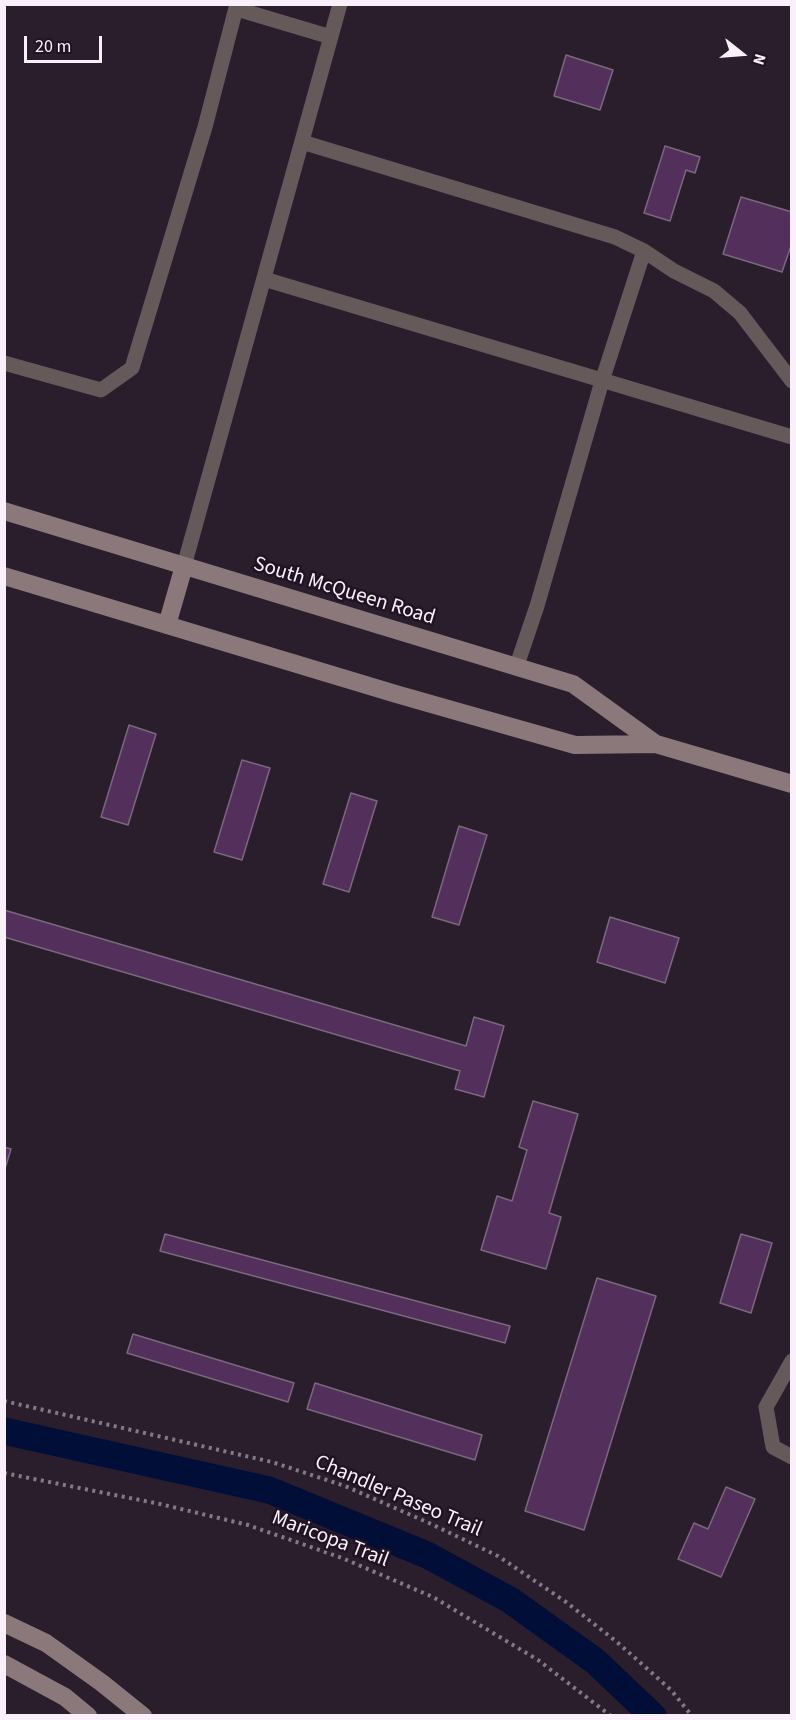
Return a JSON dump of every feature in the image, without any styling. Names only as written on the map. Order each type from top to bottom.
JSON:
[{"type":"main road","name":"South McQueen Road","points":[[4,511],[573,684],[656,744]]},
{"type":"main road","points":[[167,625],[184,566]]},
{"type":"main road","name":"South McQueen Road","points":[[4,576],[575,745],[656,744],[792,784]]},
{"type":"main road","points":[[4,1623],[46,1644],[102,1683],[143,1716]]},
{"type":"main road","points":[[4,1664],[64,1697],[88,1716]]},
{"type":"lane","points":[[184,566],[340,4]]},
{"type":"lane","points":[[4,363],[101,390],[132,368],[205,127],[237,7],[331,38]]},
{"type":"lane","points":[[302,142],[615,237],[644,251],[674,271],[714,291],[740,313],[792,381]]},
{"type":"lane","points":[[516,668],[537,606],[602,381],[644,251]]},
{"type":"lane","points":[[264,279],[792,436]]},
{"type":"lane","points":[[792,1361],[765,1407],[773,1447],[792,1457]]},
{"type":"path","name":"Chandler Paseo Trail","points":[[4,1401],[272,1462],[345,1486],[429,1523],[498,1556],[566,1602],[617,1642],[663,1683],[692,1716]]},
{"type":"path","name":"Maricopa Trail","points":[[4,1473],[160,1504],[248,1525],[342,1558],[433,1598],[538,1660],[611,1716]]},
{"type":"building","points":[[566,55],[613,70],[600,110],[554,96]]},
{"type":"building","points":[[665,146],[700,157],[695,173],[686,170],[670,221],[644,213]]},
{"type":"building","points":[[741,197],[792,212],[792,243],[782,272],[723,254]]},
{"type":"building","points":[[129,725],[156,734],[128,825],[101,817]]},
{"type":"building","points":[[242,760],[270,768],[242,860],[214,852]]},
{"type":"building","points":[[351,793],[377,801],[349,892],[323,884]]},
{"type":"building","points":[[459,826],[487,835],[459,925],[432,917]]},
{"type":"building","points":[[4,910],[466,1046],[474,1017],[504,1026],[484,1097],[455,1089],[460,1071],[4,937]]},
{"type":"building","points":[[610,917],[679,938],[665,983],[597,962]]},
{"type":"building","points":[[533,1101],[578,1114],[549,1213],[561,1217],[546,1269],[481,1250],[497,1196],[512,1201],[527,1150],[519,1147]]},
{"type":"building","points":[[4,1147],[11,1149],[4,1172]]},
{"type":"building","points":[[165,1234],[510,1326],[505,1343],[160,1251]]},
{"type":"building","points":[[741,1234],[772,1243],[751,1313],[720,1303]]},
{"type":"building","points":[[597,1278],[656,1296],[584,1530],[525,1511]]},
{"type":"building","points":[[133,1334],[294,1383],[288,1402],[127,1353]]},
{"type":"building","points":[[315,1383],[482,1435],[475,1460],[307,1409]]},
{"type":"building","points":[[726,1487],[755,1499],[721,1577],[678,1559],[694,1523],[708,1529]]},
{"type":"waterway","points":[[4,1431],[269,1490],[427,1555],[510,1600],[595,1661],[653,1716]]}]
